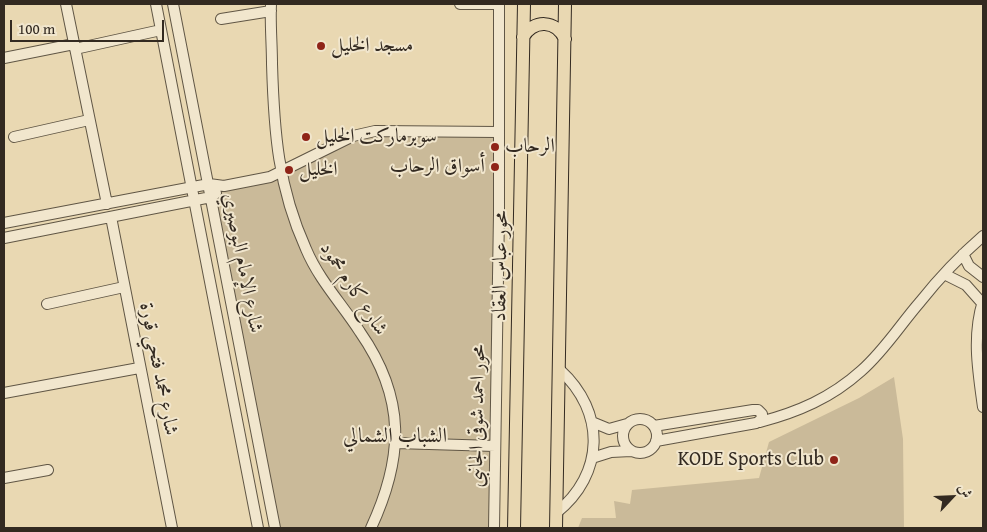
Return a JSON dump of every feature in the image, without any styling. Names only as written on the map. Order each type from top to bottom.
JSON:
[{"type":"main road","name":"محور عباس العقاد","points":[[514,528],[524,4]]},
{"type":"main road","points":[[556,528],[566,4]]},
{"type":"main road","points":[[523,37],[529,29],[543,23],[557,27],[565,39]]},
{"type":"street","points":[[66,4],[107,204]]},
{"type":"street","name":"شارع الإمام البوصيري","points":[[156,4],[258,528]]},
{"type":"street","name":"شارع الإمام البوصيري","points":[[173,4],[275,528]]},
{"type":"street","points":[[460,4],[499,4]]},
{"type":"street","name":"محور احمد شوقى الجانبى","points":[[494,528],[499,4]]},
{"type":"street","points":[[221,19],[271,7]]},
{"type":"street","name":"شارع كارم محمود","points":[[271,7],[273,97],[280,173],[289,207],[306,250],[326,285],[368,343],[381,368],[394,411],[396,443],[391,478],[371,528]]},
{"type":"street","points":[[4,58],[161,30]]},
{"type":"street","points":[[14,136],[90,120]]},
{"type":"street","points":[[4,224],[208,184],[224,186],[264,178],[280,173],[353,136],[375,131],[498,132]]},
{"type":"street","points":[[4,238],[211,197],[224,186]]},
{"type":"street","name":"شارع محمد فتحي قورة","points":[[111,217],[139,368],[172,528]]},
{"type":"street","points":[[656,441],[760,422],[805,408],[848,382],[884,348],[944,274],[962,254],[983,236]]},
{"type":"street","points":[[962,254],[969,266],[983,277]]},
{"type":"street","points":[[944,274],[966,285],[983,302],[976,347],[983,407]]},
{"type":"street","points":[[47,304],[124,287]]},
{"type":"street","points":[[4,393],[139,368]]},
{"type":"street","points":[[556,513],[578,491],[588,473],[594,443],[592,422],[580,394],[560,370]]},
{"type":"street","points":[[654,426],[755,409],[762,414],[760,422]]},
{"type":"street","points":[[710,416],[712,432]]},
{"type":"street","points":[[592,422],[609,428],[627,424],[641,418],[654,426],[657,433],[656,441],[646,452],[611,452],[592,458]]},
{"type":"street","points":[[627,424],[622,438],[630,451]]},
{"type":"street","points":[[396,443],[495,446]]},
{"type":"street","points":[[4,478],[48,470]]},
{"type":"shaded area","points":[[498,132],[494,528],[275,528],[211,197],[224,186],[264,178],[353,136]]},
{"type":"shaded area","name":"KODE Sports Club","points":[[894,377],[903,439],[904,528],[578,528],[582,518],[616,518],[614,501],[630,504],[632,490],[759,478],[769,442],[859,398]]},
{"type":"place","name":"مسجد الخليل","points":[[321,46]]},
{"type":"place","name":"سوبرماركت الخليل","points":[[306,137]]},
{"type":"place","name":"الرحاب","points":[[495,147]]},
{"type":"place","name":"أسواق الرحاب","points":[[495,167]]},
{"type":"place","name":"الخليل","points":[[289,170]]},
{"type":"place","name":"KODE Sports Club","points":[[834,460]]},
{"type":"district","name":"الشباب الشمالي","points":[[395,437]]}]
